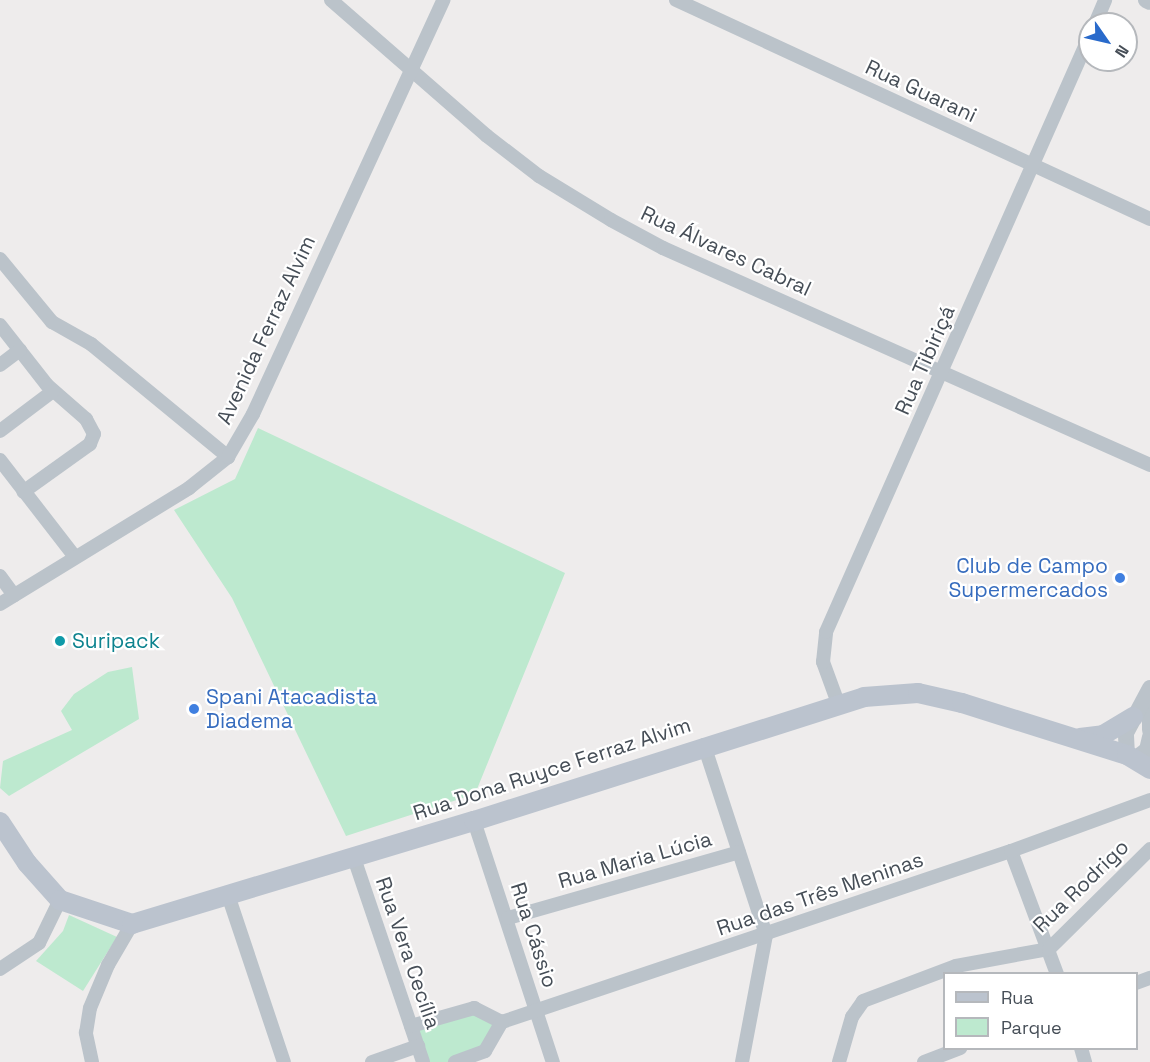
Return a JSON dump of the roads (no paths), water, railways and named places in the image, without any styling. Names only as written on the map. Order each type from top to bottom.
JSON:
[{"type":"main road","name":"Rua Dona Ruyce Ferraz Alvim","points":[[132,924],[474,821],[838,703],[892,693],[918,693],[1074,738],[1137,761]]},
{"type":"main road","points":[[1074,738],[1102,735],[1141,714]]},
{"type":"main road","points":[[0,822],[27,863],[60,900],[132,924]]},
{"type":"street","name":"Rua Álvares Cabral","points":[[331,0],[410,71],[539,176],[611,220],[663,248],[1150,465]]},
{"type":"street","name":"Avenida Ferraz Alvim","points":[[0,604],[189,488],[228,457],[253,414],[443,0]]},
{"type":"street","name":"Rua Guarani","points":[[675,0],[1150,219]]},
{"type":"street","name":"Rua Tibiriçá","points":[[838,703],[823,662],[826,632],[1078,62]]},
{"type":"street","points":[[0,259],[52,322],[91,344],[228,457]]},
{"type":"street","points":[[0,325],[53,391],[86,419],[92,427],[93,440],[23,492]]},
{"type":"street","points":[[0,365],[20,351]]},
{"type":"street","points":[[0,431],[53,391]]},
{"type":"street","points":[[0,460],[75,557]]},
{"type":"street","points":[[0,576],[14,595]]},
{"type":"street","points":[[1150,688],[1141,714],[1124,740],[1137,761],[1146,750],[1150,737]]},
{"type":"street","points":[[1141,714],[1150,730]]},
{"type":"street","points":[[704,745],[766,935],[742,1062]]},
{"type":"street","name":"Rua das Três Meninas","points":[[502,1022],[766,935],[1011,851],[1150,800]]},
{"type":"street","name":"Rua Cássio","points":[[474,821],[508,918],[553,1062]]},
{"type":"street","name":"Rua Rodrigo","points":[[839,1062],[852,1017],[869,997],[956,966],[1049,949],[1150,849]]},
{"type":"street","points":[[1011,851],[1056,972]]},
{"type":"street","name":"Rua Maria Lúcia","points":[[508,918],[739,852]]},
{"type":"street","name":"Rua Vera Cecília","points":[[354,858],[423,1062]]},
{"type":"street","points":[[228,895],[284,1062]]},
{"type":"street","points":[[0,969],[39,943],[60,900]]},
{"type":"street","points":[[92,1062],[86,1032],[97,987],[132,924]]},
{"type":"street","points":[[411,1026],[474,1008],[502,1022],[485,1051],[455,1062]]},
{"type":"street","points":[[372,1062],[418,1046]]},
{"type":"street","points":[[924,1062],[955,1050]]},
{"type":"place","name":"Club de Campo Supermercados","points":[[1120,578]]},
{"type":"place","name":"Suripack","points":[[60,641]]},
{"type":"place","name":"Spani Atacadista Diadema","points":[[194,709]]}]
